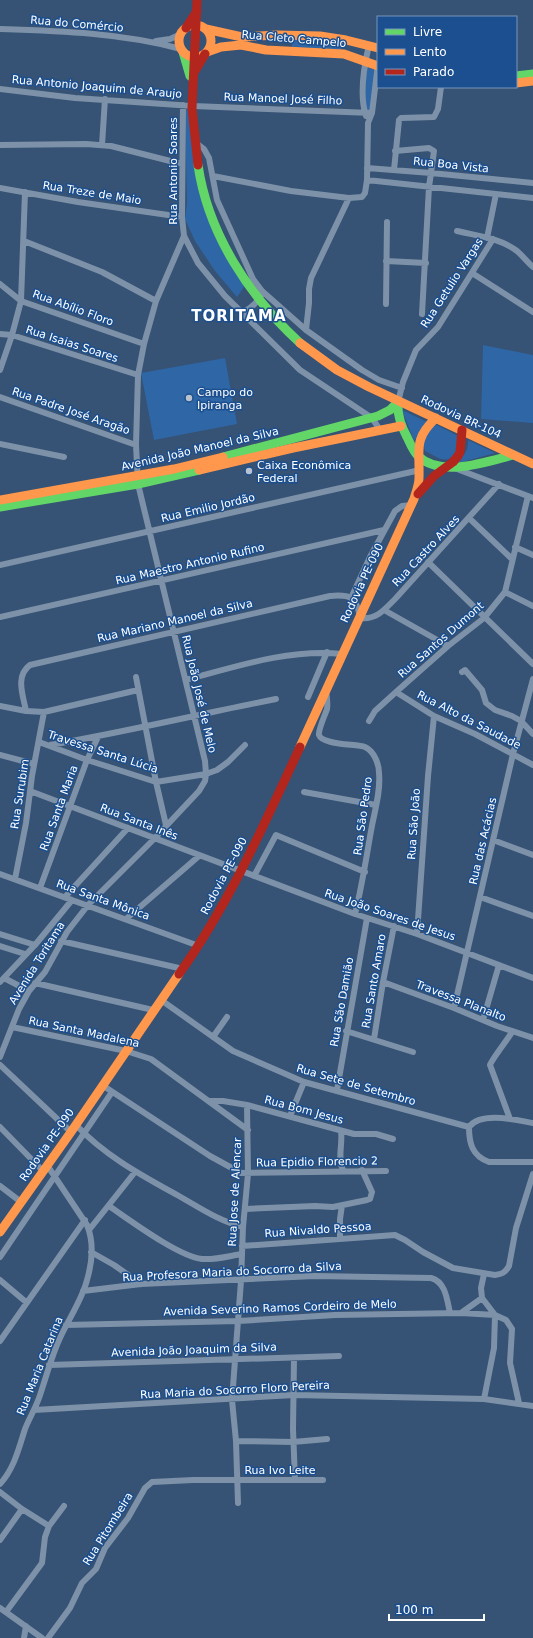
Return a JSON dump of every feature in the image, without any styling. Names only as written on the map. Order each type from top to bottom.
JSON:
[{"type":"main road","points":[[193,86],[194,57],[202,27],[197,4]]},
{"type":"main road","points":[[193,86],[179,41],[197,4]]},
{"type":"main road","points":[[183,31],[202,27],[210,33],[211,41],[194,75]]},
{"type":"main road","name":"Rua Cleto Campelo","points":[[202,27],[242,37],[291,35],[320,36],[346,40],[374,47]]},
{"type":"main road","points":[[221,47],[222,33]]},
{"type":"main road","points":[[290,52],[291,35]]},
{"type":"main road","points":[[252,37],[252,47]]},
{"type":"main road","points":[[344,54],[346,40]]},
{"type":"main road","name":"Rua Cleto Campelo","points":[[194,57],[221,47],[241,45],[266,50],[344,54],[377,65]]},
{"type":"main road","points":[[182,50],[194,57]]},
{"type":"main road","points":[[517,76],[533,78]]},
{"type":"main road","points":[[517,83],[533,78]]},
{"type":"main road","name":"Rodovia BR-104","points":[[193,86],[194,142],[203,193],[213,220],[229,255],[247,284],[260,295],[290,333],[308,349],[352,378],[398,402],[436,418],[533,464]]},
{"type":"main road","points":[[398,402],[397,412],[401,426],[418,456]]},
{"type":"main road","name":"Avenida João Manoel da Silva","points":[[175,472],[372,418],[390,410],[398,402]]},
{"type":"main road","name":"Rodovia PE-090","points":[[0,1232],[73,1129],[153,1010],[199,946],[241,872],[413,502],[419,479],[420,470],[418,456],[421,436],[426,427],[436,418]]},
{"type":"main road","name":"Avenida João Manoel da Silva","points":[[0,508],[401,426]]},
{"type":"main road","name":"Rodovia PE-090","points":[[413,502],[428,481],[449,467],[456,459],[460,452],[462,430]]},
{"type":"main road","name":"Rodovia BR-104","points":[[418,456],[431,464],[449,467],[513,454]]},
{"type":"main road","name":"Avenida João Manoel da Silva","points":[[0,500],[138,480]]},
{"type":"street","name":"Rua do Comércio","points":[[0,28],[68,32],[153,41]]},
{"type":"street","points":[[153,41],[170,39],[183,31]]},
{"type":"street","points":[[153,41],[182,50]]},
{"type":"street","points":[[213,176],[291,191],[349,198],[362,198],[367,180],[368,123],[365,113],[363,80],[365,61],[374,47]]},
{"type":"street","points":[[368,123],[372,113],[377,73]]},
{"type":"street","points":[[394,170],[397,125],[401,118],[434,117],[438,109],[442,88]]},
{"type":"street","name":"Rua Antonio Joaquim de Araujo","points":[[0,89],[74,98],[193,106]]},
{"type":"street","points":[[102,145],[105,100]]},
{"type":"street","name":"Rua Antonio Soares","points":[[183,105],[182,217],[184,236],[198,263],[225,296],[243,312],[300,370],[372,418],[380,430]]},
{"type":"street","name":"Rua Manoel José Filho","points":[[193,106],[372,113]]},
{"type":"street","name":"Rua Antonio Soares","points":[[194,142],[207,153],[220,206],[260,295],[362,370],[380,380],[402,388]]},
{"type":"street","points":[[0,145],[102,145],[121,148],[182,164]]},
{"type":"street","points":[[395,151],[415,148],[432,149],[434,153],[429,187],[422,314]]},
{"type":"street","name":"Rua Boa Vista","points":[[367,168],[533,183]]},
{"type":"street","points":[[367,180],[533,198]]},
{"type":"street","name":"Rua Treze de Maio","points":[[0,188],[78,202],[182,217]]},
{"type":"street","points":[[0,370],[12,335],[21,301],[26,192]]},
{"type":"street","name":"Rua Getulio Vargas","points":[[398,402],[416,350],[438,327],[472,273],[490,238],[496,194]]},
{"type":"street","points":[[306,330],[311,278],[349,198]]},
{"type":"street","points":[[386,304],[387,222]]},
{"type":"street","points":[[457,231],[490,238],[508,245],[517,251],[533,267]]},
{"type":"street","name":"Rua João José de Melo","points":[[184,236],[156,301],[144,344],[138,375],[136,445],[138,480],[205,761],[206,774]]},
{"type":"street","points":[[24,241],[102,272],[156,301]]},
{"type":"street","points":[[386,261],[426,263]]},
{"type":"street","points":[[472,273],[533,312]]},
{"type":"street","name":"Rua Abílio Floro","points":[[0,284],[21,301],[144,344]]},
{"type":"street","points":[[243,312],[254,306],[260,295]]},
{"type":"street","name":"Rua Isaias Soares","points":[[0,334],[12,335],[138,375]]},
{"type":"street","name":"Rua Padre José Aragão","points":[[0,397],[136,445]]},
{"type":"street","points":[[0,444],[64,457]]},
{"type":"street","points":[[449,467],[499,484],[531,497]]},
{"type":"street","name":"Rua Emilio Jordão","points":[[0,565],[420,470]]},
{"type":"street","name":"Rua Castro Alves","points":[[360,618],[371,618],[384,610],[499,484]]},
{"type":"street","name":"Rua Santos Dumont","points":[[369,721],[375,711],[396,692],[448,646],[484,618],[505,592],[512,559],[531,497]]},
{"type":"street","points":[[360,618],[356,603],[351,598],[370,557],[395,511],[402,506],[413,502]]},
{"type":"street","points":[[469,518],[512,559]]},
{"type":"street","name":"Rua Maestro Antonio Rufino","points":[[0,617],[384,530]]},
{"type":"street","points":[[516,547],[533,555]]},
{"type":"street","points":[[428,562],[533,664]]},
{"type":"street","points":[[505,592],[533,606]]},
{"type":"street","name":"Rua Mariano Manoel da Silva","points":[[26,711],[21,683],[24,670],[30,665],[330,596],[340,595],[351,598]]},
{"type":"street","points":[[384,610],[448,646]]},
{"type":"street","points":[[186,680],[286,656],[327,652],[342,654]]},
{"type":"street","points":[[308,697],[327,652]]},
{"type":"street","name":"Rua Alto da Saudade","points":[[462,672],[465,670],[482,690],[486,703],[495,710],[521,721],[533,734]]},
{"type":"street","points":[[136,677],[156,782],[166,825]]},
{"type":"street","name":"Rua das Acácias","points":[[454,1008],[492,840],[521,721],[533,679]]},
{"type":"street","name":"Rua São Pedro","points":[[326,689],[328,703],[319,735],[323,740],[364,747],[373,754],[378,764],[379,773],[376,805],[365,872],[355,914]]},
{"type":"street","points":[[0,706],[26,711],[44,712],[138,690]]},
{"type":"street","name":"Rua Alto da Saudade","points":[[396,692],[434,716],[533,765]]},
{"type":"street","points":[[50,745],[98,737],[194,715],[276,699]]},
{"type":"street","name":"Rua Surubim","points":[[15,879],[25,830],[34,764],[44,712]]},
{"type":"street","name":"Rua São João","points":[[417,934],[428,776],[434,716]]},
{"type":"street","name":"Rua Santa Maria","points":[[40,888],[87,760],[98,737]]},
{"type":"street","name":"Travessa Santa Lúcia","points":[[39,742],[87,760],[156,782],[206,774],[222,768],[245,744]]},
{"type":"street","points":[[0,755],[34,764]]},
{"type":"street","name":"Avenida Toritama","points":[[0,1057],[6,1046],[12,1026],[29,991],[45,972],[62,941],[88,905],[193,798],[202,785],[206,774]]},
{"type":"street","name":"Rua Santa Inês","points":[[30,791],[241,872]]},
{"type":"street","points":[[304,792],[376,805]]},
{"type":"street","points":[[65,897],[128,828]]},
{"type":"street","points":[[254,876],[276,835],[365,872]]},
{"type":"street","points":[[492,840],[533,855]]},
{"type":"street","points":[[126,919],[199,856]]},
{"type":"street","name":"Rua João Soares de Jesus","points":[[241,872],[355,914],[467,952],[533,978]]},
{"type":"street","name":"Rua Santa Mônica","points":[[0,874],[199,946]]},
{"type":"street","points":[[480,898],[533,916]]},
{"type":"street","name":"Avenida Toritama","points":[[2,980],[72,900]]},
{"type":"street","name":"Rua São Damião","points":[[337,1090],[346,1031],[367,918]]},
{"type":"street","name":"Rua Santo Amaro","points":[[374,1039],[394,926]]},
{"type":"street","points":[[0,934],[35,944]]},
{"type":"street","points":[[62,941],[183,969]]},
{"type":"street","points":[[0,946],[25,954]]},
{"type":"street","points":[[483,1020],[499,965]]},
{"type":"street","points":[[2,980],[29,991]]},
{"type":"street","name":"Travessa Planalto","points":[[383,982],[454,1008],[512,1032],[533,1038]]},
{"type":"street","points":[[35,983],[153,1010]]},
{"type":"street","name":"Rua Sete de Setembro","points":[[161,1000],[242,1056],[304,1082],[469,1127]]},
{"type":"street","points":[[213,1037],[226,1017]]},
{"type":"street","name":"Rua Santa Madalena","points":[[12,1026],[126,1050],[151,1059],[248,1130]]},
{"type":"street","points":[[346,1031],[413,1052]]},
{"type":"street","points":[[510,1119],[490,1065],[493,1058],[502,1048],[512,1032]]},
{"type":"street","points":[[0,1065],[73,1129],[83,1134],[111,1156],[135,1172],[220,1219],[242,1227]]},
{"type":"street","points":[[290,1116],[304,1082]]},
{"type":"street","points":[[102,1085],[210,1156],[234,1170],[248,1174]]},
{"type":"street","points":[[0,1257],[112,1092]]},
{"type":"street","name":"Rua Bom Jesus","points":[[209,1101],[223,1101],[247,1105],[341,1131],[361,1135],[376,1134],[393,1138]]},
{"type":"street","name":"Rua Jose de Alencar","points":[[238,1502],[236,1441],[232,1400],[241,1281],[242,1227],[248,1174],[247,1105]]},
{"type":"street","points":[[533,1123],[510,1119],[477,1119],[469,1127],[472,1150],[484,1160],[489,1162],[533,1162]]},
{"type":"street","name":"Rua Maria Catarina","points":[[0,1127],[55,1176],[85,1220],[89,1230],[91,1252],[89,1270],[83,1291],[66,1325],[49,1365],[34,1410],[10,1471],[0,1484]]},
{"type":"street","points":[[341,1131],[342,1146],[340,1162],[344,1170]]},
{"type":"street","name":"Rua Epidio Florencio 2","points":[[248,1174],[344,1170],[386,1171]]},
{"type":"street","points":[[244,1209],[309,1206],[333,1207],[370,1199],[372,1192],[362,1170]]},
{"type":"street","points":[[89,1230],[135,1172]]},
{"type":"street","points":[[519,1403],[510,1363],[512,1328],[506,1320],[495,1316],[482,1298],[482,1288],[484,1274],[502,1274],[509,1266],[516,1228],[533,1174]]},
{"type":"street","points":[[0,1186],[21,1202]]},
{"type":"street","points":[[340,1238],[342,1205]]},
{"type":"street","points":[[109,1206],[171,1247],[193,1257],[211,1259],[242,1254]]},
{"type":"street","points":[[0,1341],[85,1220]]},
{"type":"street","name":"Rua Nivaldo Pessoa","points":[[242,1246],[395,1235],[453,1268],[484,1274]]},
{"type":"street","points":[[91,1252],[114,1265],[141,1284]]},
{"type":"street","name":"Rua Profesora Maria do Socorro da Silva","points":[[83,1291],[141,1284],[184,1281],[241,1281],[315,1276],[431,1278],[436,1279],[446,1294],[450,1313]]},
{"type":"street","points":[[0,1280],[26,1302]]},
{"type":"street","points":[[461,1313],[482,1298]]},
{"type":"street","name":"Avenida Severino Ramos Cordeiro de Melo","points":[[66,1325],[238,1321],[335,1315],[461,1313],[495,1316]]},
{"type":"street","points":[[484,1399],[494,1348],[495,1316]]},
{"type":"street","name":"Avenida João Joaquim da Silva","points":[[49,1365],[339,1356]]},
{"type":"street","points":[[294,1358],[293,1442],[296,1480]]},
{"type":"street","name":"Rua Maria do Socorro Floro Pereira","points":[[34,1410],[232,1400],[294,1395],[484,1399],[533,1406]]},
{"type":"street","points":[[236,1441],[293,1442],[327,1439]]},
{"type":"street","name":"Rua Ivo Leite","points":[[238,1480],[323,1480]]},
{"type":"street","name":"Rua Pitombeira","points":[[48,1638],[70,1608],[82,1583],[96,1569],[105,1548],[122,1527],[148,1484],[162,1481],[238,1480]]},
{"type":"street","points":[[0,1492],[22,1509],[49,1526]]},
{"type":"street","points":[[6,1612],[42,1563],[45,1537],[49,1526],[64,1506]]},
{"type":"street","points":[[0,1540],[22,1509]]},
{"type":"street","points":[[0,1608],[42,1638]]},
{"type":"street","points":[[24,1638],[26,1626]]},
{"type":"shaded area","points":[[292,37],[342,43],[341,51],[292,50]]},
{"type":"shaded area","points":[[367,67],[375,70],[370,110],[366,110],[365,89]]},
{"type":"shaded area","points":[[189,109],[198,188],[244,287],[237,297],[215,271],[195,241],[185,219],[187,203],[185,110]]},
{"type":"shaded area","points":[[483,345],[533,355],[533,423],[481,419]]},
{"type":"shaded area","name":"Campo do Ipiranga","points":[[225,358],[237,424],[154,440],[141,373]]},
{"type":"shaded area","points":[[402,410],[427,422],[414,441]]},
{"type":"shaded area","points":[[435,424],[460,437],[459,449],[451,458],[440,459],[425,451],[423,443],[425,436]]},
{"type":"shaded area","points":[[468,440],[495,453],[455,464],[466,451]]},
{"type":"traffic: fast","points":[[183,52],[190,76]]},
{"type":"traffic: fast","points":[[517,76],[533,74]]},
{"type":"traffic: fast","points":[[198,165],[203,191],[211,215],[221,239],[234,262],[264,305],[281,325],[300,343]]},
{"type":"traffic: fast","points":[[223,457],[378,416],[390,410],[398,402]]},
{"type":"traffic: fast","points":[[398,402],[401,425],[416,454],[428,463],[439,466],[464,466],[513,455]]},
{"type":"traffic: fast","points":[[0,507],[138,484],[199,470]]},
{"type":"traffic: slow","points":[[192,25],[198,25],[208,32],[211,41],[210,47],[204,54],[198,57],[192,57],[182,50],[179,44],[179,38],[186,28],[192,25]]},
{"type":"traffic: slow","points":[[206,29],[242,37],[277,35],[320,36],[346,40],[377,48]]},
{"type":"traffic: slow","points":[[207,52],[221,47],[241,45],[266,50],[344,54],[377,66]]},
{"type":"traffic: slow","points":[[517,83],[533,81]]},
{"type":"traffic: slow","points":[[300,343],[337,370],[369,387],[533,464]]},
{"type":"traffic: slow","points":[[300,747],[414,499],[419,481],[419,445],[424,432],[436,418]]},
{"type":"traffic: slow","points":[[199,470],[293,448],[401,426]]},
{"type":"traffic: slow","points":[[0,500],[174,469],[223,457]]},
{"type":"traffic: slow","points":[[0,1232],[71,1132],[179,974]]},
{"type":"traffic: jam","points":[[197,0],[192,108],[198,165]]},
{"type":"traffic: jam","points":[[186,28],[197,11]]},
{"type":"traffic: jam","points":[[195,71],[205,54]]},
{"type":"traffic: jam","points":[[418,494],[434,476],[453,462],[458,456],[460,452],[462,430]]},
{"type":"traffic: jam","points":[[179,974],[214,920],[245,864],[300,747]]},
{"type":"place","name":"Campo do Ipiranga","points":[[189,398]]},
{"type":"place","name":"Caixa Econômica Federal","points":[[249,471]]},
{"type":"district","name":"TORITAMA","points":[[239,316]]}]
